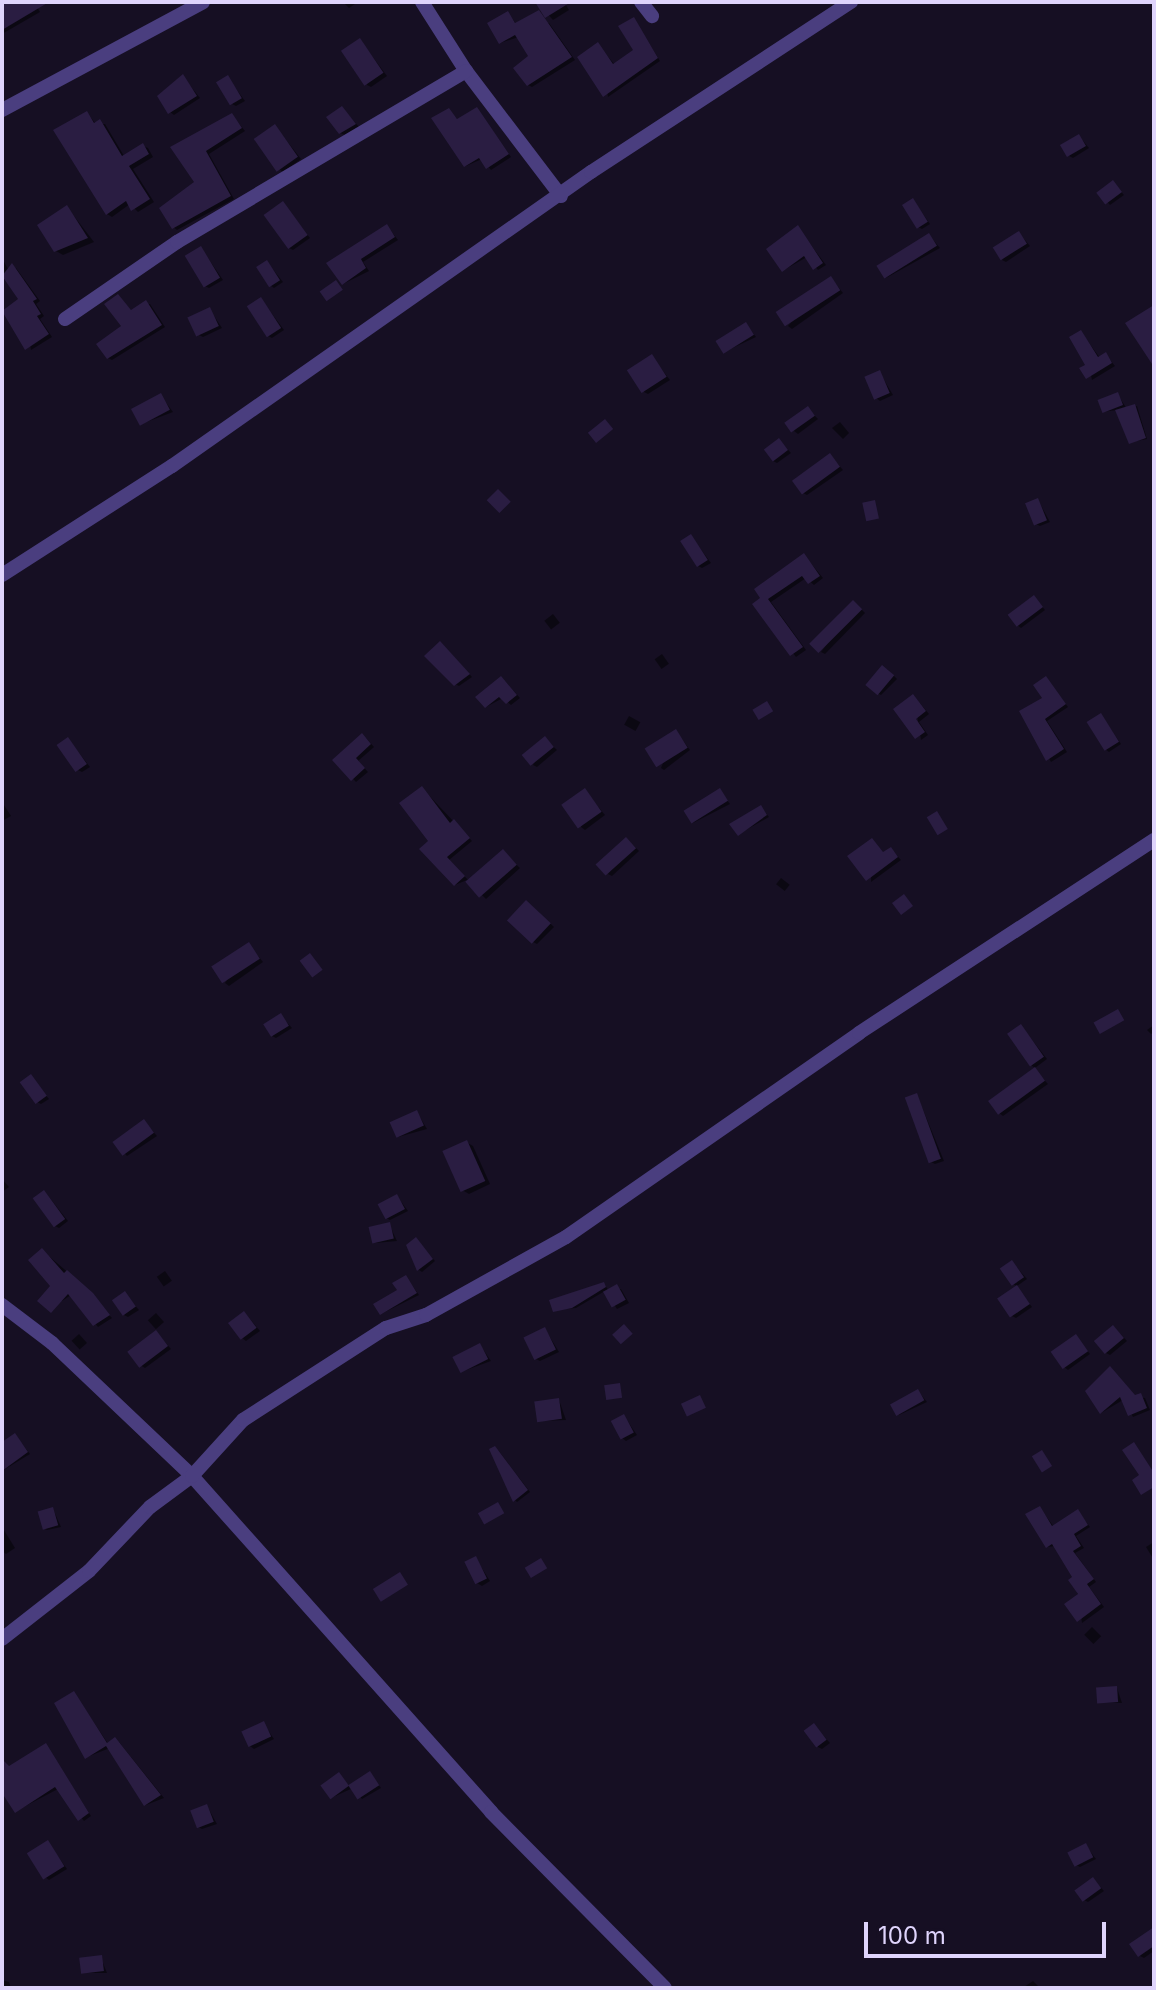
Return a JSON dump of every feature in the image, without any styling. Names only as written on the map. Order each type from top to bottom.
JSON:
[{"type":"street","points":[[2,110],[203,2]]},
{"type":"street","points":[[422,2],[466,71],[561,196]]},
{"type":"street","points":[[641,2],[652,16]]},
{"type":"street","points":[[2,575],[146,483],[561,196],[851,2]]},
{"type":"street","points":[[65,319],[177,242],[466,71]]},
{"type":"street","points":[[2,1639],[77,1581],[150,1507],[192,1476],[243,1420],[386,1328],[426,1315],[566,1237],[859,1033],[1154,840]]},
{"type":"street","points":[[2,1305],[52,1343],[192,1476],[491,1812],[665,1988]]},
{"type":"building","points":[[2,2],[49,2],[2,30]]},
{"type":"building","points":[[535,2],[571,2],[545,18]]},
{"type":"building","points":[[539,10],[572,57],[527,86],[513,68],[528,56],[515,35],[499,44],[487,23],[508,11],[515,23]]},
{"type":"building","points":[[634,17],[658,58],[603,97],[577,57],[598,42],[613,64],[633,50],[618,26]]},
{"type":"building","points":[[360,38],[383,73],[364,86],[341,51]]},
{"type":"building","points":[[183,74],[197,96],[168,114],[157,96]]},
{"type":"building","points":[[228,75],[242,98],[230,105],[216,82]]},
{"type":"building","points":[[342,106],[356,124],[339,134],[326,117]]},
{"type":"building","points":[[477,107],[509,154],[486,169],[479,158],[464,167],[431,118],[449,108],[457,119]]},
{"type":"building","points":[[87,111],[94,123],[100,119],[122,156],[143,143],[149,154],[129,166],[150,199],[131,211],[126,201],[106,215],[53,130]]},
{"type":"building","points":[[232,113],[242,128],[206,151],[231,196],[172,229],[159,208],[194,182],[170,147]]},
{"type":"building","points":[[275,124],[298,157],[277,172],[254,139]]},
{"type":"building","points":[[1079,134],[1086,146],[1067,157],[1060,145]]},
{"type":"building","points":[[1113,180],[1122,192],[1105,205],[1096,193]]},
{"type":"building","points":[[913,198],[928,222],[917,229],[902,205]]},
{"type":"building","points":[[283,201],[308,235],[288,249],[264,215]]},
{"type":"building","points":[[67,205],[88,238],[54,252],[37,225]]},
{"type":"building","points":[[387,224],[395,237],[361,259],[366,268],[342,285],[326,263]]},
{"type":"building","points":[[798,225],[823,263],[813,270],[804,256],[782,272],[766,249]]},
{"type":"building","points":[[1019,231],[1027,244],[1001,260],[993,247]]},
{"type":"building","points":[[929,233],[937,246],[884,279],[876,266]]},
{"type":"building","points":[[201,246],[220,278],[204,288],[185,256]]},
{"type":"building","points":[[267,260],[280,280],[269,287],[256,267]]},
{"type":"building","points":[[12,263],[37,299],[33,301],[41,314],[37,316],[49,334],[25,350],[2,311],[18,299],[2,276]]},
{"type":"building","points":[[831,276],[840,290],[785,326],[776,312]]},
{"type":"building","points":[[336,280],[343,290],[326,301],[320,291]]},
{"type":"building","points":[[118,294],[131,310],[146,300],[162,325],[107,359],[96,344],[121,326],[104,304]]},
{"type":"building","points":[[261,297],[281,328],[267,337],[247,306]]},
{"type":"building","points":[[1154,305],[1154,367],[1125,323]]},
{"type":"building","points":[[210,307],[219,326],[196,337],[187,318]]},
{"type":"building","points":[[746,322],[754,335],[723,354],[715,341]]},
{"type":"building","points":[[1081,330],[1098,357],[1106,352],[1112,363],[1086,379],[1079,368],[1085,365],[1069,337]]},
{"type":"building","points":[[652,354],[667,377],[642,393],[627,370]]},
{"type":"building","points":[[880,370],[890,393],[874,400],[864,377]]},
{"type":"building","points":[[1118,392],[1123,405],[1102,413],[1097,400]]},
{"type":"building","points":[[161,393],[170,410],[140,426],[131,409]]},
{"type":"building","points":[[1135,404],[1146,438],[1129,444],[1115,410]]},
{"type":"building","points":[[808,406],[815,416],[791,432],[784,423]]},
{"type":"building","points":[[605,419],[613,429],[596,443],[588,433]]},
{"type":"building","points":[[779,438],[788,450],[773,461],[764,449]]},
{"type":"building","points":[[830,453],[840,467],[802,494],[792,481]]},
{"type":"building","points":[[498,489],[511,502],[499,513],[487,500]]},
{"type":"building","points":[[1038,498],[1047,520],[1034,525],[1025,503]]},
{"type":"building","points":[[875,500],[879,519],[866,521],[862,503]]},
{"type":"building","points":[[691,534],[708,560],[697,567],[680,541]]},
{"type":"building","points":[[804,553],[820,576],[808,584],[802,576],[768,599],[803,647],[790,656],[752,604],[760,598],[754,589]]},
{"type":"building","points":[[1034,595],[1043,607],[1017,627],[1008,615]]},
{"type":"building","points":[[853,600],[862,609],[818,653],[809,644]]},
{"type":"building","points":[[440,641],[470,674],[454,686],[424,656]]},
{"type":"building","points":[[882,665],[894,675],[878,695],[865,685]]},
{"type":"building","points":[[501,676],[517,695],[506,704],[499,697],[485,708],[475,697]]},
{"type":"building","points":[[1046,676],[1066,704],[1045,719],[1064,749],[1046,761],[1019,711],[1042,698],[1033,685]]},
{"type":"building","points":[[913,694],[926,711],[916,719],[925,732],[915,739],[893,709]]},
{"type":"building","points":[[767,701],[773,711],[759,720],[752,710]]},
{"type":"building","points":[[1101,713],[1119,742],[1105,751],[1087,722]]},
{"type":"building","points":[[676,729],[688,748],[656,767],[645,749]]},
{"type":"building","points":[[362,733],[371,744],[356,758],[365,768],[351,781],[332,760]]},
{"type":"building","points":[[545,736],[554,747],[530,766],[522,755]]},
{"type":"building","points":[[68,737],[87,764],[75,772],[57,745]]},
{"type":"building","points":[[422,786],[450,823],[454,819],[470,838],[447,857],[465,876],[454,886],[419,849],[428,841],[399,803]]},
{"type":"building","points":[[585,788],[602,812],[578,828],[561,805]]},
{"type":"building","points":[[720,788],[728,801],[691,824],[684,811]]},
{"type":"building","points":[[761,805],[767,815],[738,836],[729,824]]},
{"type":"building","points":[[937,811],[948,829],[938,835],[927,817]]},
{"type":"building","points":[[626,837],[636,848],[606,876],[596,864]]},
{"type":"building","points":[[872,838],[883,852],[891,847],[898,857],[866,881],[847,856]]},
{"type":"building","points":[[503,849],[517,865],[479,898],[465,882]]},
{"type":"building","points":[[904,894],[913,906],[901,915],[892,903]]},
{"type":"building","points":[[526,900],[551,923],[532,944],[507,920]]},
{"type":"building","points":[[249,942],[260,959],[222,983],[211,967]]},
{"type":"building","points":[[310,953],[323,970],[312,978],[300,961]]},
{"type":"building","points":[[1118,1009],[1124,1020],[1100,1034],[1094,1023]]},
{"type":"building","points":[[281,1013],[289,1026],[271,1037],[263,1024]]},
{"type":"building","points":[[1021,1024],[1044,1057],[1030,1067],[1007,1034]]},
{"type":"building","points":[[1035,1067],[1045,1081],[998,1115],[988,1101]]},
{"type":"building","points":[[31,1074],[47,1096],[36,1104],[20,1082]]},
{"type":"building","points":[[917,1093],[941,1159],[929,1163],[905,1097]]},
{"type":"building","points":[[417,1110],[424,1126],[397,1138],[390,1122]]},
{"type":"building","points":[[144,1119],[154,1133],[122,1156],[112,1142]]},
{"type":"building","points":[[467,1140],[485,1181],[461,1192],[442,1151]]},
{"type":"building","points":[[44,1190],[65,1219],[54,1227],[33,1198]]},
{"type":"building","points":[[397,1194],[405,1209],[386,1219],[378,1204]]},
{"type":"building","points":[[390,1222],[394,1239],[372,1244],[369,1227]]},
{"type":"building","points":[[416,1237],[433,1259],[417,1271],[406,1245]]},
{"type":"building","points":[[42,1248],[64,1273],[67,1270],[93,1293],[110,1315],[93,1326],[68,1294],[51,1313],[37,1301],[50,1286],[28,1260]]},
{"type":"building","points":[[1012,1260],[1024,1277],[1012,1286],[1000,1269]]},
{"type":"building","points":[[406,1275],[417,1293],[380,1315],[373,1304],[397,1290],[392,1283]]},
{"type":"building","points":[[604,1282],[606,1287],[572,1308],[553,1312],[549,1300]]},
{"type":"building","points":[[617,1284],[626,1300],[612,1308],[603,1292]]},
{"type":"building","points":[[1017,1285],[1030,1304],[1010,1317],[997,1298]]},
{"type":"building","points":[[125,1291],[136,1307],[123,1316],[112,1300]]},
{"type":"building","points":[[244,1311],[257,1328],[241,1340],[228,1323]]},
{"type":"building","points":[[624,1324],[633,1334],[621,1344],[612,1335]]},
{"type":"building","points":[[1113,1325],[1124,1338],[1105,1354],[1094,1341]]},
{"type":"building","points":[[545,1327],[556,1349],[534,1360],[523,1338]]},
{"type":"building","points":[[156,1330],[168,1346],[139,1368],[127,1352]]},
{"type":"building","points":[[1076,1334],[1088,1351],[1063,1369],[1051,1352]]},
{"type":"building","points":[[480,1343],[488,1359],[461,1373],[452,1357]]},
{"type":"building","points":[[1110,1366],[1135,1395],[1141,1393],[1147,1408],[1128,1416],[1120,1397],[1100,1414],[1085,1391]]},
{"type":"building","points":[[620,1383],[622,1398],[606,1400],[604,1385]]},
{"type":"building","points":[[918,1389],[924,1400],[896,1416],[890,1405]]},
{"type":"building","points":[[700,1395],[706,1408],[687,1417],[681,1404]]},
{"type":"building","points":[[559,1398],[562,1419],[537,1422],[534,1401]]},
{"type":"building","points":[[624,1414],[634,1433],[621,1440],[611,1421]]},
{"type":"building","points":[[15,1433],[28,1452],[2,1471],[2,1442]]},
{"type":"building","points":[[1134,1442],[1154,1473],[1154,1487],[1141,1495],[1132,1480],[1139,1475],[1122,1450]]},
{"type":"building","points":[[495,1446],[528,1490],[513,1502],[489,1449]]},
{"type":"building","points":[[1042,1450],[1052,1466],[1042,1472],[1032,1456]]},
{"type":"building","points":[[498,1502],[504,1513],[484,1525],[478,1513]]},
{"type":"building","points":[[1040,1506],[1052,1526],[1078,1509],[1088,1525],[1074,1534],[1081,1546],[1073,1551],[1094,1579],[1087,1584],[1101,1604],[1077,1622],[1064,1604],[1078,1594],[1068,1580],[1072,1577],[1052,1544],[1046,1548],[1025,1514]]},
{"type":"building","points":[[53,1507],[58,1525],[43,1530],[38,1511]]},
{"type":"building","points":[[476,1556],[487,1578],[475,1584],[464,1562]]},
{"type":"building","points":[[541,1558],[547,1568],[531,1578],[525,1568]]},
{"type":"building","points":[[400,1572],[408,1585],[381,1602],[373,1589]]},
{"type":"building","points":[[1117,1686],[1118,1702],[1097,1703],[1096,1687]]},
{"type":"building","points":[[74,1691],[107,1743],[115,1737],[161,1795],[144,1806],[106,1746],[85,1759],[54,1703]]},
{"type":"building","points":[[264,1721],[271,1736],[249,1747],[241,1732]]},
{"type":"building","points":[[814,1723],[827,1740],[816,1748],[804,1731]]},
{"type":"building","points":[[46,1743],[89,1813],[78,1821],[55,1787],[15,1813],[2,1793],[2,1759],[9,1766]]},
{"type":"building","points":[[370,1771],[379,1785],[357,1799],[348,1785]]},
{"type":"building","points":[[339,1772],[349,1786],[330,1799],[320,1786]]},
{"type":"building","points":[[207,1804],[214,1822],[197,1828],[190,1810]]},
{"type":"building","points":[[48,1840],[64,1866],[43,1880],[27,1853]]},
{"type":"building","points":[[1086,1843],[1093,1857],[1075,1867],[1067,1853]]},
{"type":"building","points":[[1093,1877],[1101,1888],[1083,1902],[1074,1891]]},
{"type":"building","points":[[1154,1927],[1154,1946],[1138,1957],[1129,1944]]},
{"type":"building","points":[[102,1955],[104,1971],[81,1974],[79,1958]]}]
